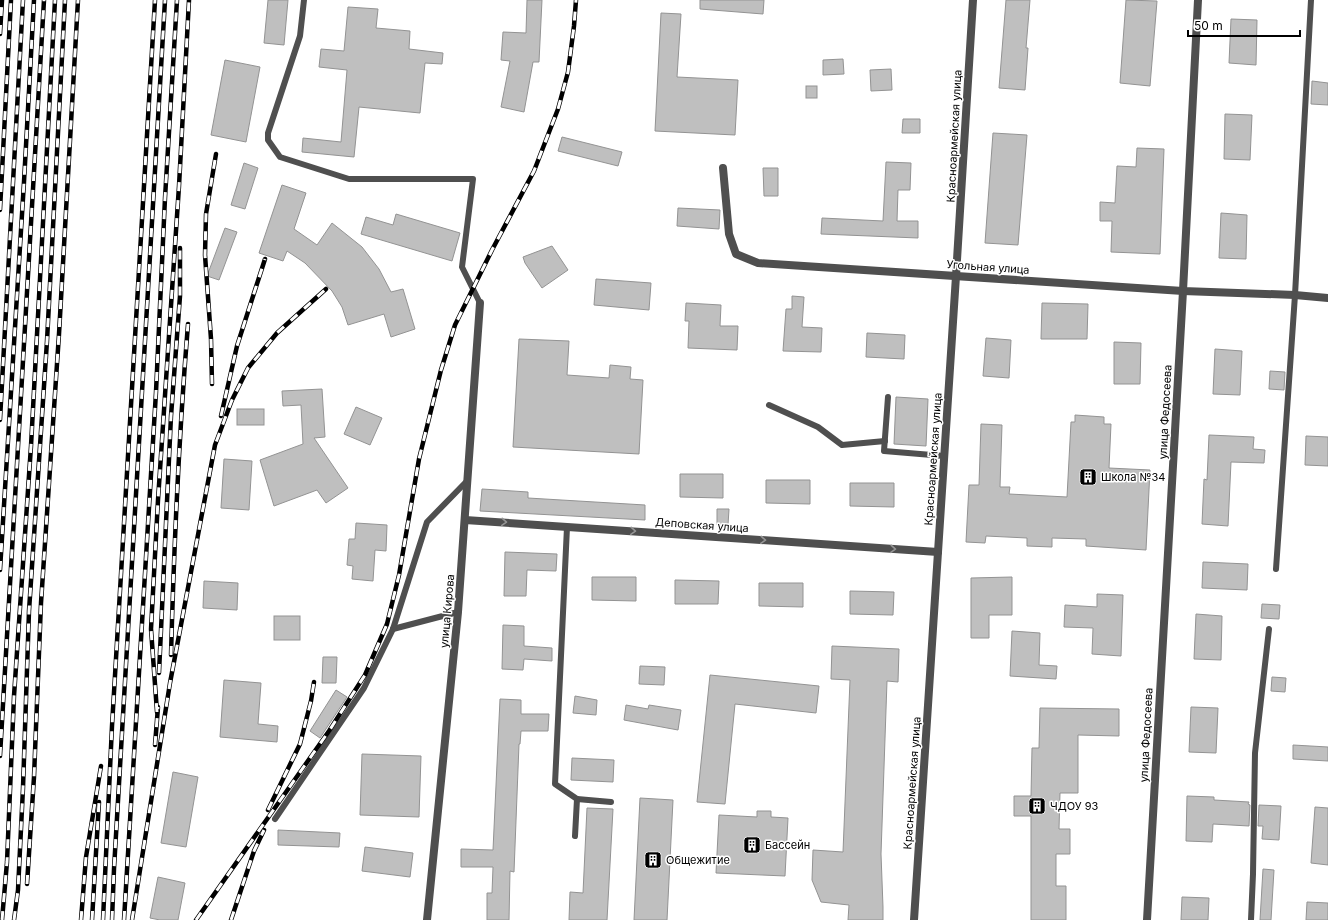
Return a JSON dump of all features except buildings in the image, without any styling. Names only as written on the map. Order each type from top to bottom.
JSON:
[{"type":"street","name":"Красноармейская улица","points":[[914,920],[973,0]]},
{"type":"street","name":"улица Федосеева","points":[[1147,920],[1198,0]]},
{"type":"street","name":"Угольная улица","points":[[723,168],[729,234],[736,254],[758,263],[1183,291],[1295,295],[1328,298]]},
{"type":"street","name":"улица Кирова","points":[[427,920],[458,612],[480,303]]},
{"type":"street","name":"Деповская улица","points":[[465,520],[938,552]]},
{"type":"lane","points":[[304,0],[300,36],[268,132],[268,140],[280,157],[349,179],[473,179],[462,267],[480,303]]},
{"type":"lane","points":[[1276,569],[1295,295],[1311,0]]},
{"type":"lane","points":[[888,397],[884,451],[944,456]]},
{"type":"lane","points":[[769,405],[818,426],[842,444],[884,441]]},
{"type":"lane","points":[[275,819],[364,688],[393,629],[426,522],[467,481]]},
{"type":"lane","points":[[567,527],[555,784],[577,799],[611,802]]},
{"type":"lane","points":[[393,629],[458,612]]},
{"type":"lane","points":[[1251,920],[1255,753],[1269,628]]},
{"type":"lane","points":[[575,836],[577,799]]},
{"type":"railway","points":[[0,34],[2,0]]},
{"type":"railway","points":[[0,210],[11,0]]},
{"type":"railway","points":[[0,420],[23,0]]},
{"type":"railway","points":[[0,570],[34,0]]},
{"type":"railway","points":[[0,756],[44,0]]},
{"type":"railway","points":[[2,920],[7,862],[14,696],[31,446],[55,0]]},
{"type":"railway","points":[[14,920],[18,890],[29,611],[47,341],[65,0]]},
{"type":"railway","points":[[27,884],[34,777],[41,603],[59,334],[78,0]]},
{"type":"railway","points":[[103,920],[112,726],[155,0]]},
{"type":"railway","points":[[112,920],[165,0]]},
{"type":"railway","points":[[124,920],[156,392],[165,198],[177,0]]},
{"type":"railway","points":[[157,712],[151,629],[179,186],[189,0]]},
{"type":"railway","points":[[196,920],[329,731],[365,675],[387,624],[399,575],[419,459],[441,370],[455,325],[492,250],[534,171],[558,109],[568,72],[576,0]]},
{"type":"railway","points":[[212,384],[211,339],[205,255],[206,214],[216,154]]},
{"type":"railway","points":[[159,673],[171,416],[180,296],[180,248]]},
{"type":"railway","points":[[221,416],[237,346],[265,259]]},
{"type":"railway","points":[[132,920],[170,683],[215,445],[232,400],[248,368],[277,333],[326,289]]},
{"type":"railway","points":[[171,655],[177,489],[188,324]]},
{"type":"railway","points":[[268,810],[300,744],[311,701],[314,682]]},
{"type":"railway","points":[[155,745],[158,707]]},
{"type":"railway","points":[[81,920],[86,857],[101,766]]},
{"type":"railway","points":[[92,920],[99,802]]},
{"type":"railway","points":[[231,920],[254,851],[264,830]]},
{"type":"place","name":"Школа №34","points":[[1088,477]]},
{"type":"place","name":"ЧДОУ 93","points":[[1037,806]]},
{"type":"place","name":"Бассейн","points":[[752,845]]},
{"type":"place","name":"Общежитие","points":[[653,860]]}]
